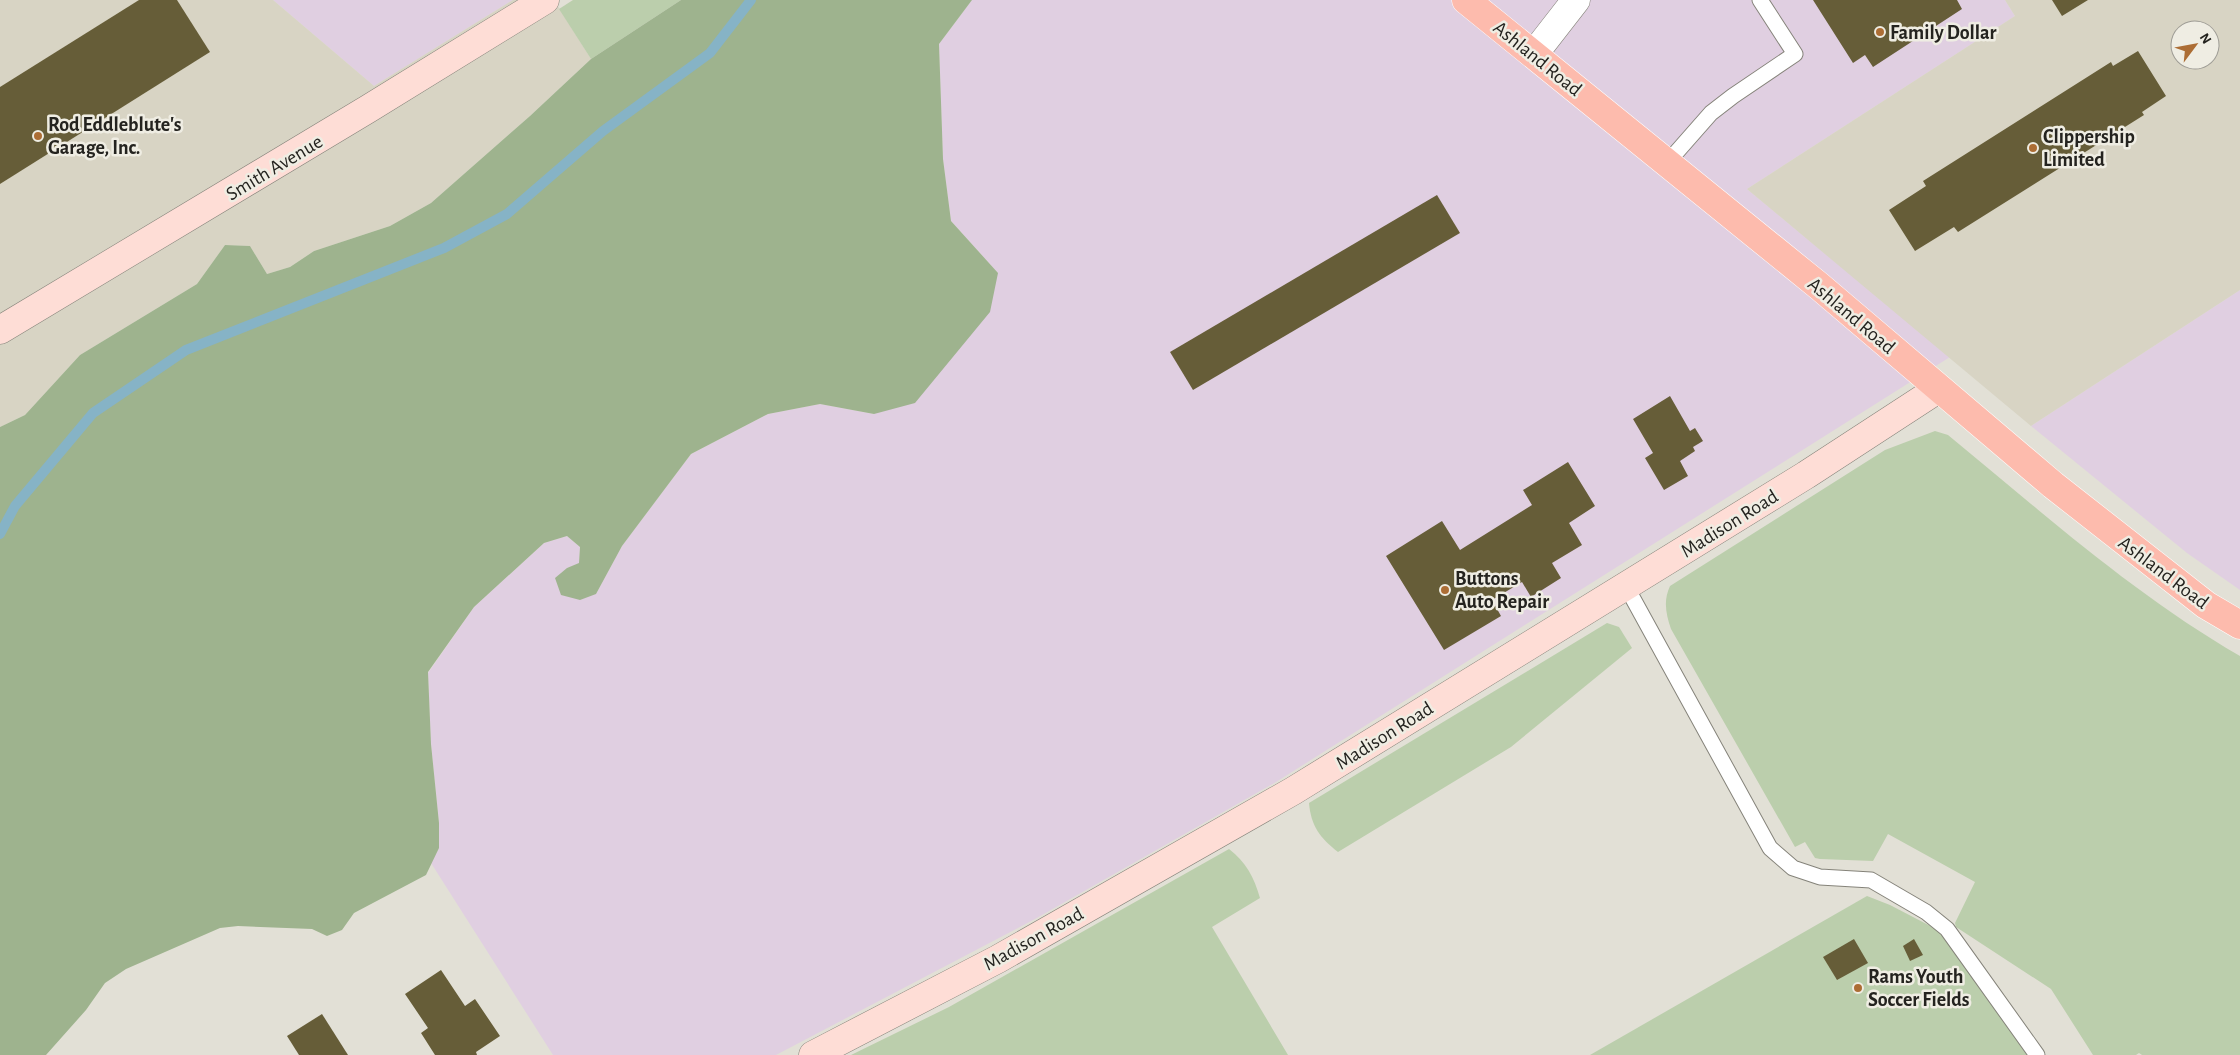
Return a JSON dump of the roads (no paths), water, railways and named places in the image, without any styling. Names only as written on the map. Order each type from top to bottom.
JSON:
[{"type":"main road","name":"Ashland Road","points":[[1466,0],[1819,286],[1938,389],[2140,556],[2206,605],[2240,625]]},
{"type":"street","name":"Smith Avenue","points":[[0,330],[360,114],[545,0]]},
{"type":"street","points":[[1534,54],[1576,0]]},
{"type":"street","name":"Madison Road","points":[[813,1055],[998,958],[1293,791],[1830,460],[1938,389]]},
{"type":"lane","points":[[1668,163],[1711,113],[1795,54],[1760,0]]},
{"type":"lane","points":[[1626,586],[1770,848],[1793,868],[1820,878],[1871,880],[1926,912],[1947,929],[2037,1055]]},
{"type":"waterway","points":[[0,534],[15,506],[93,413],[186,350],[444,248],[507,214],[603,131],[710,53],[751,0]]},
{"type":"place","name":"Family Dollar","points":[[1880,32]]},
{"type":"place","name":"Rod Eddleblute's Garage, Inc.","points":[[38,136]]},
{"type":"place","name":"Clippership Limited","points":[[2033,148]]},
{"type":"place","name":"Buttons Auto Repair","points":[[1445,590]]},
{"type":"place","name":"Rams Youth Soccer Fields","points":[[1858,988]]}]
